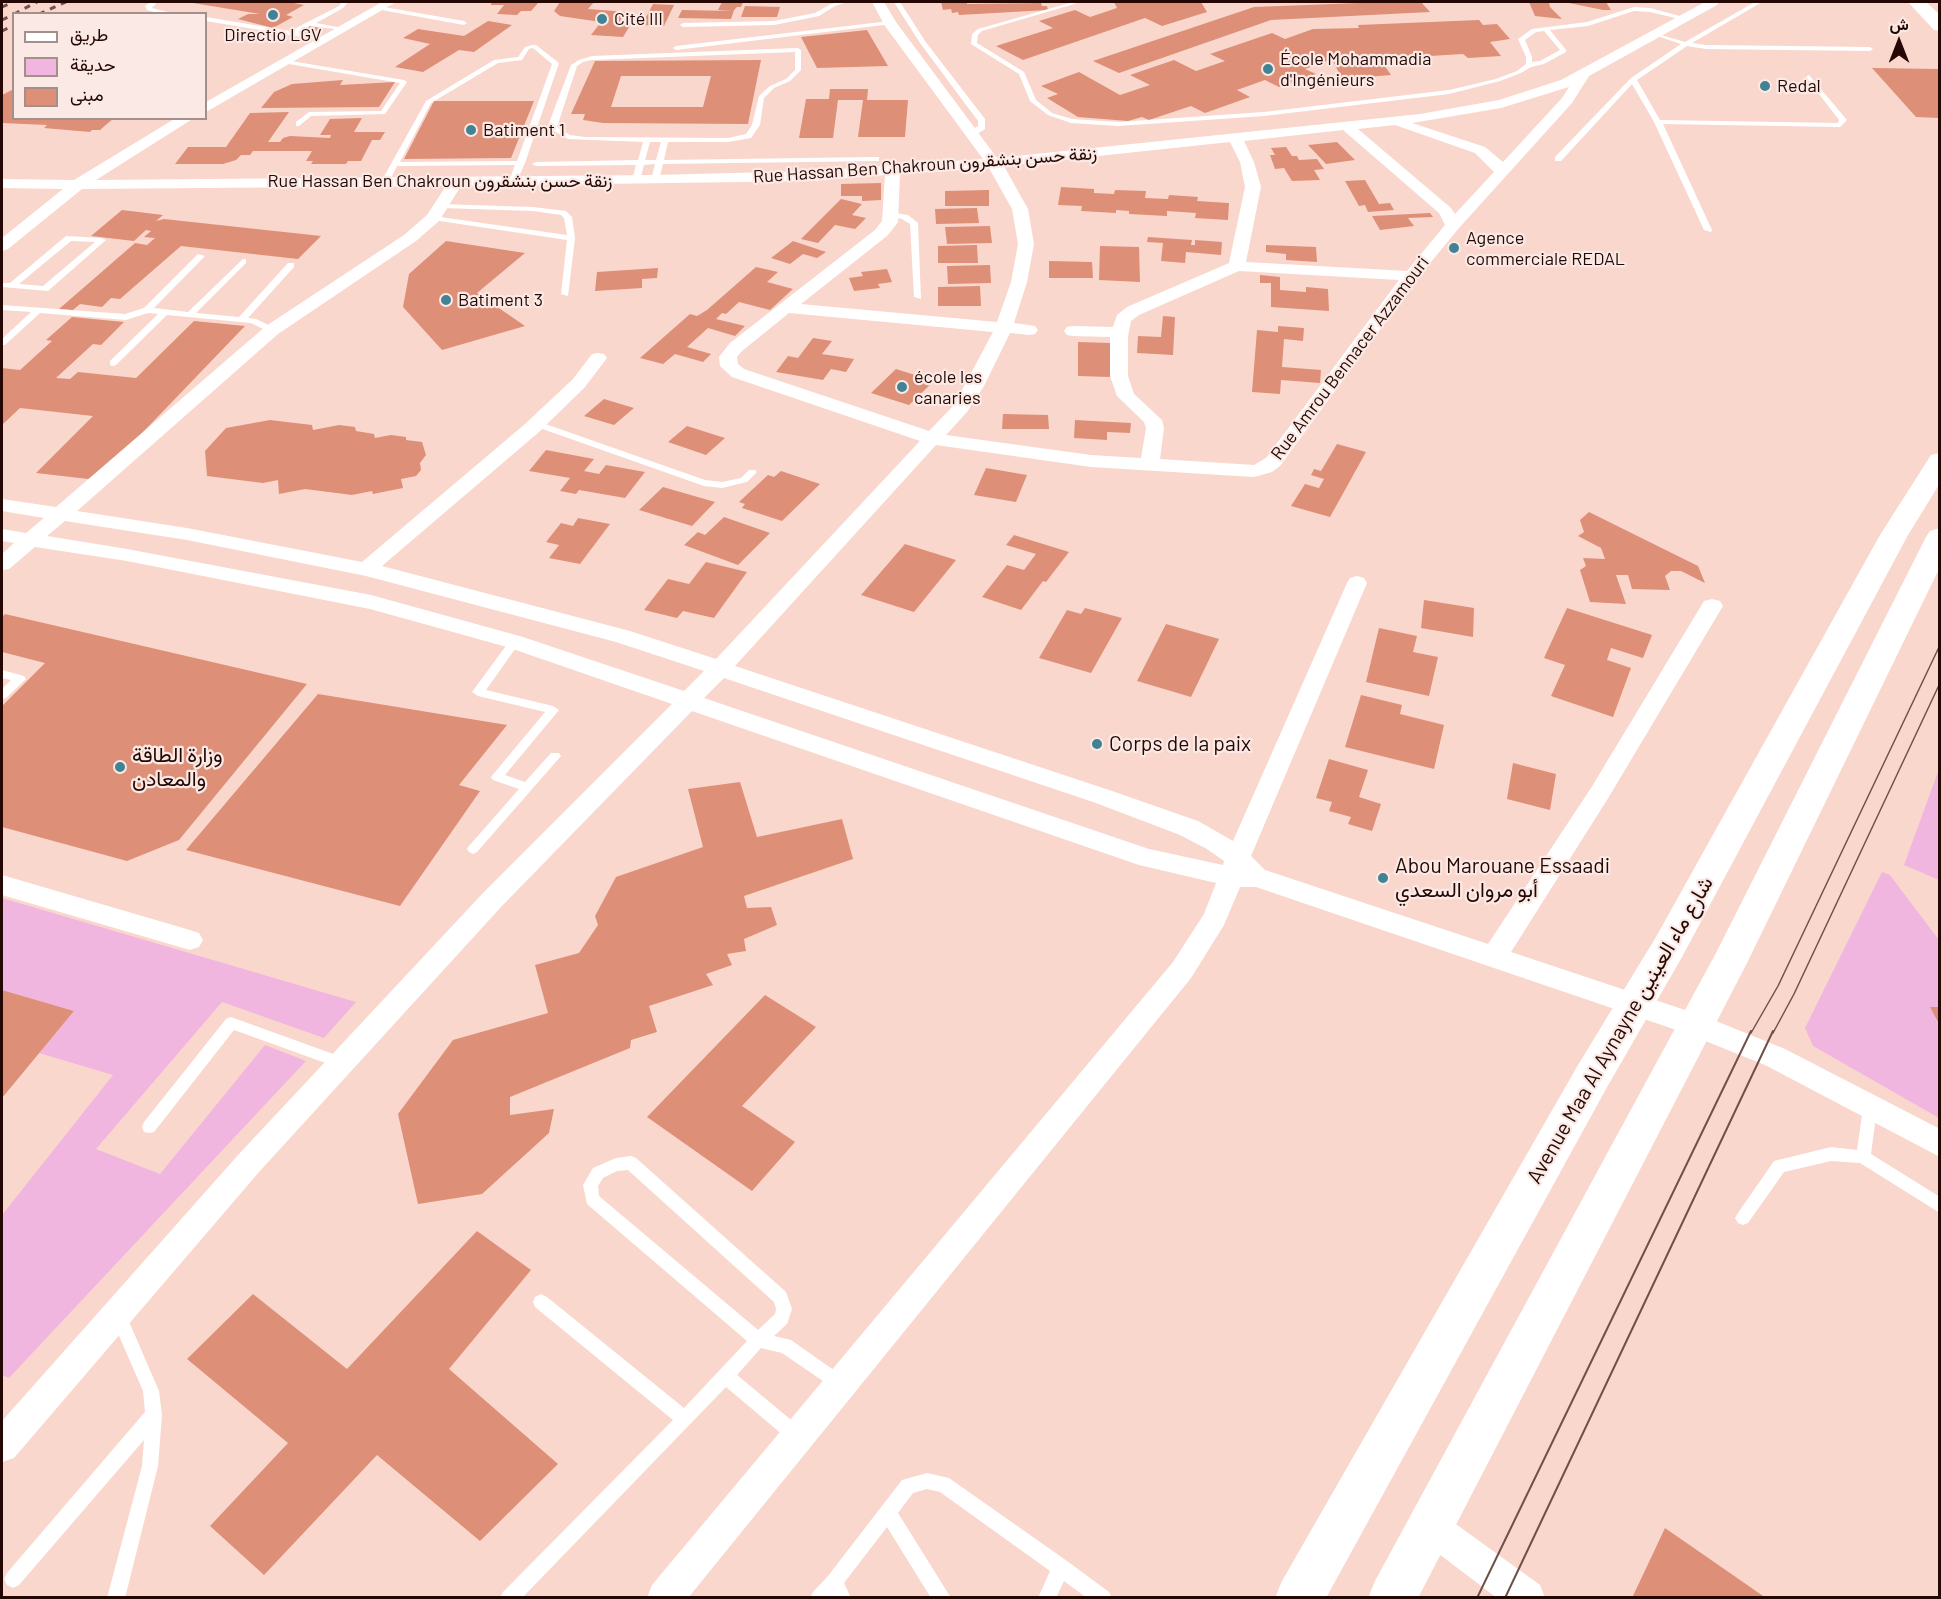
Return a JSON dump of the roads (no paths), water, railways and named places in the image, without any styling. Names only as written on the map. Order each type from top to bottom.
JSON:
[{"type":"street","points":[[2,1446],[249,1163],[492,900],[689,702],[846,530],[933,439],[961,408],[971,393],[1004,327],[1019,282],[1026,244],[1024,226],[1013,193],[878,2]]},
{"type":"street","name":"Rue Hassan Ben Chakroun زنقة حسن بنشقرون","points":[[2,183],[655,180],[845,167],[893,171],[992,163],[1346,126],[1448,114],[1501,104],[1546,91],[1584,75],[1713,2]]},
{"type":"street","points":[[1917,2],[1939,24]]},
{"type":"street","points":[[207,107],[384,5]]},
{"type":"street","name":"Rue Amrou Bennacer Azzamouri","points":[[892,214],[890,222],[882,233],[736,347],[728,357],[729,366],[738,373],[933,439],[1091,461],[1243,471],[1265,468],[1273,462],[1411,276],[1453,225],[1567,100],[1584,75]]},
{"type":"street","points":[[2,246],[79,184],[184,120]]},
{"type":"street","points":[[1390,121],[1480,150],[1495,162],[1502,172]]},
{"type":"street","points":[[1346,126],[1446,211],[1453,225]]},
{"type":"street","points":[[1235,137],[1247,162],[1253,188],[1237,266]]},
{"type":"street","points":[[892,214],[893,171]]},
{"type":"street","points":[[2,564],[193,401],[272,330],[410,238],[437,212],[456,182]]},
{"type":"street","points":[[1150,464],[1155,428],[1153,420],[1126,396],[1119,376],[1120,332],[1123,319],[1133,311],[1237,266],[1411,276]]},
{"type":"street","points":[[788,308],[1029,330]]},
{"type":"street","points":[[1073,331],[1120,332]]},
{"type":"street","points":[[366,569],[537,424],[579,383],[598,358]]},
{"type":"street","name":"Avenue Maa Al Aynayne شارع ماء العينين","points":[[1299,1598],[1635,1004],[1894,535],[1940,461]]},
{"type":"street","points":[[2,505],[187,534],[366,569],[622,636],[1104,797],[1189,828],[1216,842],[1242,870]]},
{"type":"street","points":[[2,535],[162,562],[371,602],[515,642],[1148,858],[1242,870],[1696,1024],[1775,1057],[1940,1144]]},
{"type":"street","points":[[1392,1598],[1729,963],[1937,547]]},
{"type":"street","points":[[665,1598],[1182,970],[1242,870],[1357,583]]},
{"type":"street","points":[[1494,957],[1599,794],[1712,606]]},
{"type":"street","points":[[2,885],[190,940]]},
{"type":"street","points":[[1430,1526],[1527,1598]]},
{"type":"lane","points":[[154,2],[148,6],[149,9],[163,12]]},
{"type":"lane","points":[[292,33],[341,7],[345,2]]},
{"type":"lane","points":[[683,25],[774,23],[817,15],[833,5],[844,2]]},
{"type":"lane","points":[[897,2],[922,42],[982,121],[980,129],[971,134]]},
{"type":"lane","points":[[1078,2],[980,30],[975,34],[974,44],[1022,73],[1033,101],[1050,114],[1071,121],[1142,124],[1264,114],[1449,92],[1498,80],[1519,72],[1529,64],[1542,63],[1564,51],[1545,28]]},
{"type":"lane","points":[[1558,159],[1633,79],[1686,44],[1759,2]]},
{"type":"lane","points":[[384,5],[464,23]]},
{"type":"lane","points":[[1529,64],[1529,57],[1521,39],[1534,30],[1588,24],[1634,9],[1650,10],[1684,18]]},
{"type":"lane","points":[[207,19],[325,39]]},
{"type":"lane","points":[[790,34],[798,50],[798,70],[788,80],[771,87],[761,97],[756,125],[748,136],[735,140],[568,137],[553,128],[574,65],[592,58],[790,34],[890,22]]},
{"type":"lane","points":[[310,24],[341,29]]},
{"type":"lane","points":[[1656,34],[1686,44],[1720,48],[1870,49]]},
{"type":"lane","points":[[385,182],[428,102],[496,61],[520,59],[527,48],[533,46],[556,63],[513,181]]},
{"type":"lane","points":[[592,58],[798,50]]},
{"type":"lane","points":[[285,62],[404,82],[383,113],[309,114],[299,124]]},
{"type":"lane","points":[[1658,122],[1840,125],[1843,120],[1809,77]]},
{"type":"lane","points":[[1633,79],[1658,122],[1708,230]]},
{"type":"lane","points":[[636,180],[646,139]]},
{"type":"lane","points":[[655,180],[665,139]]},
{"type":"lane","points":[[536,164],[659,163],[845,167],[876,159]]},
{"type":"lane","points":[[394,164],[521,163]]},
{"type":"lane","points":[[437,212],[533,208],[563,213],[568,217],[571,238],[565,294]]},
{"type":"lane","points":[[437,212],[571,238]]},
{"type":"lane","points":[[892,214],[905,217],[914,224],[918,297]]},
{"type":"lane","points":[[2,285],[12,286],[45,289],[102,240],[69,238],[12,286]]},
{"type":"lane","points":[[147,310],[201,256]]},
{"type":"lane","points":[[190,314],[243,261]]},
{"type":"lane","points":[[241,320],[291,265]]},
{"type":"lane","points":[[2,308],[126,317],[147,310],[253,321],[272,330]]},
{"type":"lane","points":[[2,343],[38,310]]},
{"type":"lane","points":[[113,363],[165,312]]},
{"type":"lane","points":[[537,424],[704,483],[722,485],[744,480],[752,472]]},
{"type":"lane","points":[[515,642],[478,692],[553,710],[497,777],[527,787]]},
{"type":"lane","points":[[2,674],[20,679],[2,695]]},
{"type":"lane","points":[[473,849],[555,756]]},
{"type":"lane","points":[[149,1127],[231,1023],[342,1063]]},
{"type":"lane","points":[[1863,1157],[1870,1108]]},
{"type":"lane","points":[[1743,1218],[1779,1166],[1832,1154],[1863,1157],[1940,1206]]},
{"type":"lane","points":[[508,1598],[685,1419],[758,1340],[781,1319],[784,1309],[780,1297],[631,1163],[615,1165],[598,1173],[590,1185],[592,1199],[758,1340],[785,1346],[839,1384]]},
{"type":"lane","points":[[541,1302],[685,1419]]},
{"type":"lane","points":[[116,1598],[150,1466],[154,1415],[151,1391],[117,1313]]},
{"type":"lane","points":[[726,1376],[797,1435]]},
{"type":"lane","points":[[13,1579],[154,1415]]},
{"type":"lane","points":[[819,1598],[838,1590],[908,1486],[927,1481],[943,1484],[1103,1598]]},
{"type":"lane","points":[[888,1513],[942,1598]]},
{"type":"lane","points":[[1047,1598],[1061,1567]]},
{"type":"tram line","points":[[1751,1033],[1778,986],[1940,645]]},
{"type":"tram line","points":[[1773,1033],[1794,994],[1940,683]]},
{"type":"tram line","points":[[1477,1598],[1751,1031]]},
{"type":"tram line","points":[[1505,1598],[1773,1031]]},
{"type":"railway","points":[[2,7],[13,2]]},
{"type":"railway","points":[[18,12],[37,2]]},
{"type":"railway","points":[[44,12],[66,2]]},
{"type":"railway","points":[[2,20],[12,15]]},
{"type":"railway","points":[[2,31],[12,26]]},
{"type":"place","name":"Directio LGV","points":[[273,15]]},
{"type":"place","name":"Cité III","points":[[602,19]]},
{"type":"place","name":"École Mohammadia d'Ingénieurs","points":[[1268,69]]},
{"type":"place","name":"Redal","points":[[1765,86]]},
{"type":"place","name":"Batiment 1","points":[[471,130]]},
{"type":"place","name":"Agence commerciale REDAL","points":[[1454,248]]},
{"type":"place","name":"Batiment 3","points":[[446,300]]},
{"type":"place","name":"école les canaries","points":[[902,387]]},
{"type":"place","name":"Corps de la paix","points":[[1097,744]]},
{"type":"place","name":"وزارة الطاقة والمعادن","points":[[120,767]]},
{"type":"place","name":"Abou Marouane Essaadi أبو مروان السعدي","points":[[1383,878]]}]
